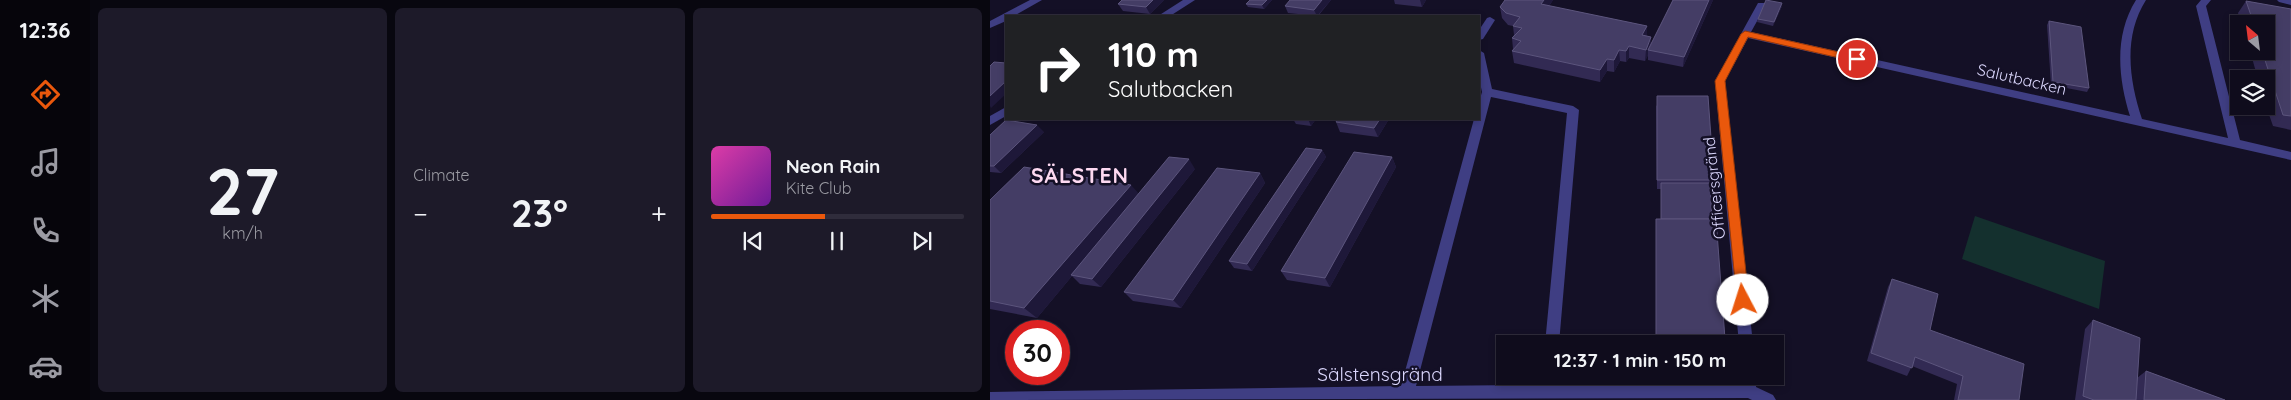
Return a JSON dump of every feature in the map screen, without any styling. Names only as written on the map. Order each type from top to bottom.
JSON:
[{"type":"street","points":[[1008,15],[1037,0]]},
{"type":"street","points":[[1165,15],[1190,0]]},
{"type":"street","points":[[2137,121],[2129,98],[2125,67],[2129,26],[2141,0]]},
{"type":"street","points":[[2206,0],[2201,6],[2235,144]]},
{"type":"street","points":[[2282,0],[2291,2]]},
{"type":"street","name":"Officersgränd","points":[[1745,335],[1720,81],[1761,5]]},
{"type":"street","points":[[990,25],[1005,17]]},
{"type":"street","points":[[1480,35],[1490,20]]},
{"type":"street","name":"Salutbacken","points":[[1745,34],[2291,156]]},
{"type":"street","points":[[1480,58],[1487,92],[1480,118]]},
{"type":"street","points":[[1487,92],[1573,110],[1553,335]]},
{"type":"street","points":[[990,121],[1005,112]]},
{"type":"street","points":[[1406,394],[1479,120]]},
{"type":"street","name":"Sälstensgränd","points":[[994,399],[1406,394],[1547,397],[1733,385]]},
{"type":"street","name":"Sälstensgränd","points":[[1750,385],[1768,400]]},
{"type":"green space","points":[[1975,216],[2105,261],[2099,309],[1962,259]]},
{"type":"building","points":[[1122,0],[1153,0],[1146,7],[1118,4]]},
{"type":"building","points":[[1250,0],[1267,0],[1262,5],[1246,4]]},
{"type":"building","points":[[1290,0],[1322,0],[1314,10],[1285,6]]},
{"type":"building","points":[[1505,0],[1544,0],[1541,4],[1647,26],[1642,35],[1651,37],[1646,50],[1629,46],[1626,51],[1619,50],[1614,60],[1607,59],[1600,70],[1512,51],[1521,41],[1512,38],[1522,28],[1513,26],[1520,17],[1506,13],[1500,7]]},
{"type":"building","points":[[1673,0],[1709,0],[1684,57],[1648,50]]},
{"type":"building","points":[[1766,0],[1782,3],[1774,22],[1758,19]]},
{"type":"building","points":[[2246,1],[2291,9],[2291,116],[2283,115],[2275,91],[2275,70],[2268,70],[2265,60],[2275,60],[2275,15],[2251,15]]},
{"type":"building","points":[[2049,21],[2081,27],[2089,88],[2053,82]]},
{"type":"building","points":[[994,62],[1005,63],[1005,82],[990,96],[990,66]]},
{"type":"building","points":[[1657,96],[1708,96],[1714,180],[1657,180]]},
{"type":"building","points":[[1006,120],[1037,125],[994,166],[990,166],[990,135]]},
{"type":"building","points":[[1337,120],[1379,120],[1374,128],[1336,122]]},
{"type":"building","points":[[1306,148],[1322,150],[1247,264],[1229,261]]},
{"type":"building","points":[[1354,152],[1392,157],[1325,278],[1281,271]]},
{"type":"building","points":[[1169,157],[1189,159],[1092,279],[1071,275]]},
{"type":"building","points":[[1024,167],[1131,185],[1024,308],[990,301],[990,200]]},
{"type":"building","points":[[1217,168],[1260,173],[1173,300],[1124,292]]},
{"type":"building","points":[[1661,183],[1710,183],[1712,219],[1661,219]]},
{"type":"building","points":[[1656,219],[1716,219],[1725,335],[1656,335]]},
{"type":"building","points":[[1892,279],[1938,294],[1930,330],[2024,364],[2019,400],[1958,400],[1963,376],[1915,357],[1912,368],[1871,353]]},
{"type":"building","points":[[2093,320],[2140,338],[2136,400],[2094,400],[2083,396]]},
{"type":"building","points":[[2146,371],[2225,400],[2144,400]]},
{"type":"district","name":"SÄLSTEN","points":[[1080,175]]},
{"type":"route","points":[[1743,300],[1720,81],[1745,34],[1857,59]]}]
